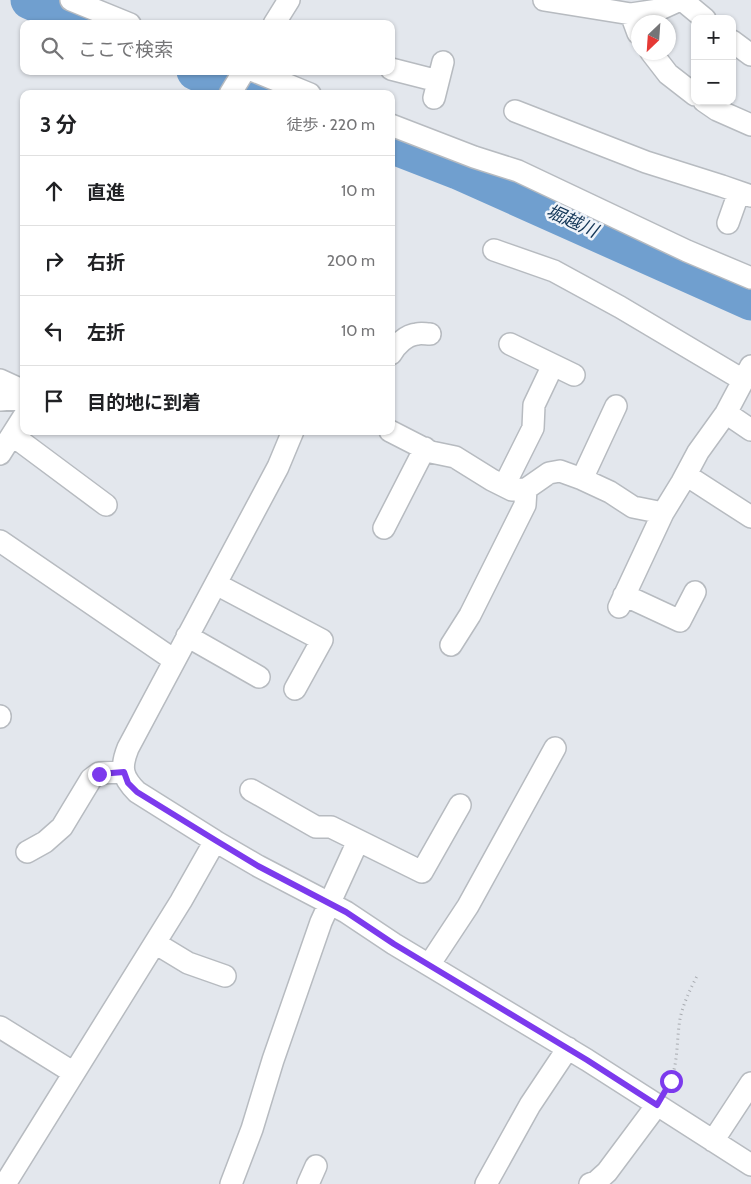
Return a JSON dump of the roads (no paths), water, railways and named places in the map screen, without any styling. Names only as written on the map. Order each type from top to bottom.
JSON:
[{"type":"street","points":[[71,0],[120,20]]},
{"type":"street","points":[[276,20],[289,0]]},
{"type":"street","points":[[544,0],[631,14],[658,10],[681,0],[700,15]]},
{"type":"street","points":[[736,44],[751,55]]},
{"type":"street","points":[[657,60],[668,74],[691,92]]},
{"type":"street","points":[[395,70],[438,80]]},
{"type":"street","points":[[233,90],[245,75]]},
{"type":"street","points":[[256,75],[299,90]]},
{"type":"street","points":[[710,105],[751,125]]},
{"type":"street","points":[[515,111],[646,162],[745,194],[728,223]]},
{"type":"street","points":[[395,127],[474,157],[518,170],[687,251],[751,278]]},
{"type":"street","points":[[494,250],[554,271],[616,314],[747,373],[726,412],[698,452],[663,513],[621,601],[680,621],[695,592]]},
{"type":"street","points":[[395,348],[403,340],[415,334],[430,334]]},
{"type":"street","points":[[510,344],[574,375]]},
{"type":"street","points":[[504,486],[533,428],[534,405],[553,365]]},
{"type":"street","points":[[0,380],[20,389]]},
{"type":"street","points":[[0,400],[20,398]]},
{"type":"street","points":[[582,479],[616,406]]},
{"type":"street","points":[[726,412],[751,430]]},
{"type":"street","points":[[0,454],[20,422]]},
{"type":"street","points":[[395,433],[431,452],[455,457],[512,490],[526,489],[549,472],[560,471],[610,492],[634,507],[663,513]]},
{"type":"street","points":[[12,435],[82,498],[106,505]]},
{"type":"street","points":[[291,435],[278,467],[128,748],[123,760],[124,772],[128,783],[137,792],[258,866],[346,912],[429,965],[568,1048],[751,1165]]},
{"type":"street","points":[[384,528],[425,448]]},
{"type":"street","points":[[686,475],[751,517]]},
{"type":"street","points":[[451,646],[470,615],[525,506],[526,489]]},
{"type":"street","points":[[0,541],[174,660]]},
{"type":"street","points":[[216,584],[322,640],[295,689]]},
{"type":"street","points":[[187,636],[259,677]]},
{"type":"street","points":[[429,965],[468,906],[555,748]]},
{"type":"street","points":[[27,852],[45,842],[62,827],[91,779],[99,774],[124,772]]},
{"type":"street","points":[[251,790],[316,827],[331,827],[422,872],[460,805]]},
{"type":"street","points":[[5,1184],[182,900],[215,840]]},
{"type":"street","points":[[232,1184],[321,922],[358,841]]},
{"type":"street","points":[[155,943],[188,963],[224,976]]},
{"type":"street","points":[[0,1027],[74,1073]]},
{"type":"street","points":[[486,1184],[530,1105],[568,1048]]},
{"type":"street","points":[[713,1141],[751,1083]]},
{"type":"street","points":[[590,1184],[596,1182],[607,1172],[657,1105]]},
{"type":"waterway","name":"堀越川","points":[[30,0],[76,20]]},
{"type":"waterway","name":"堀越川","points":[[205,75],[246,90]]},
{"type":"waterway","name":"堀越川","points":[[395,146],[458,170],[751,301]]}]
